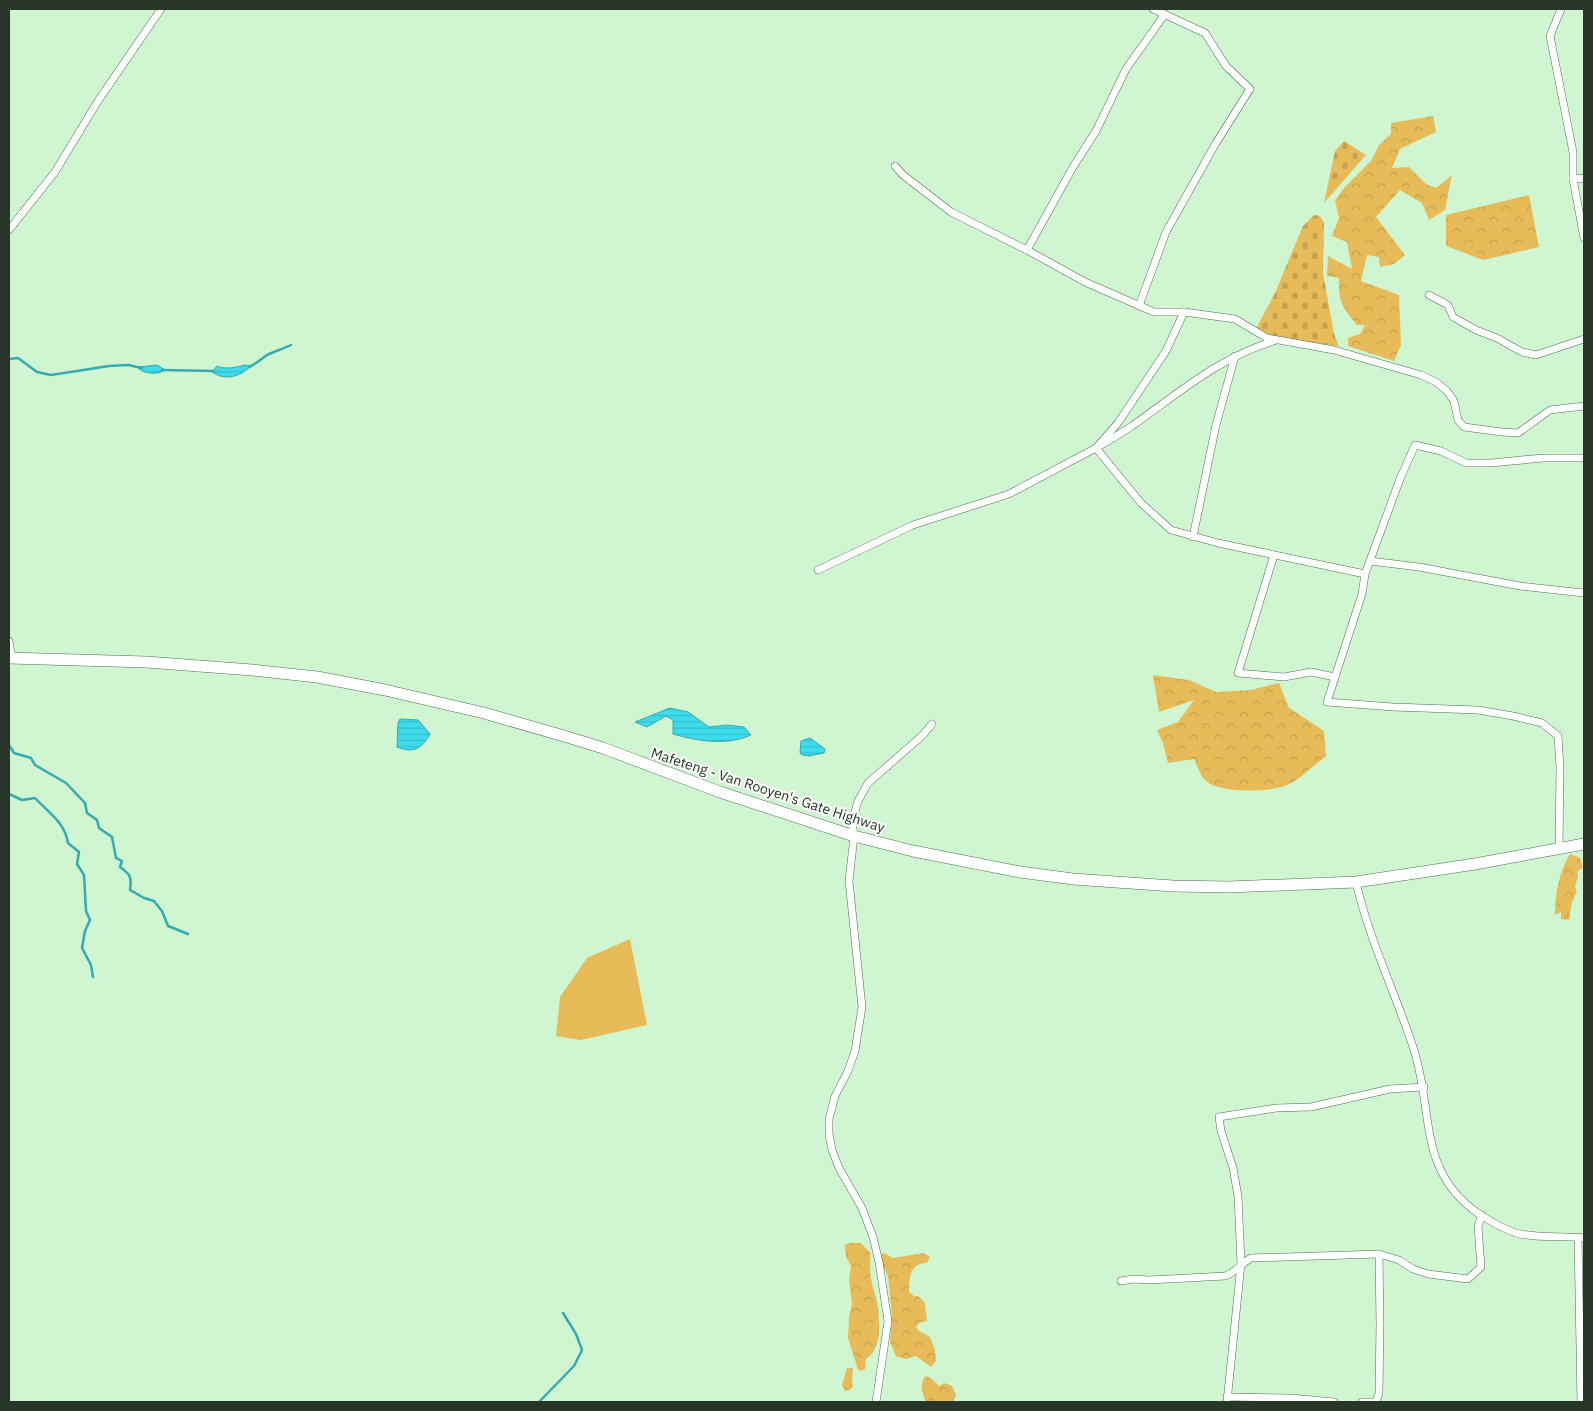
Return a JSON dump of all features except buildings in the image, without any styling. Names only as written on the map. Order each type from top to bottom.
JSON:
[{"type":"main road","name":"Mafeteng - Van Rooyen's Gate Highway","points":[[10,658],[146,662],[252,670],[317,677],[385,690],[484,713],[564,736],[720,792],[854,836],[913,851],[1020,872],[1122,884],[1229,887],[1356,882],[1475,864],[1584,844]]},
{"type":"street","points":[[9,230],[55,172],[98,101],[161,9]]},
{"type":"street","points":[[1139,306],[1166,232],[1216,143],[1250,89],[1226,66],[1205,33],[1153,9]]},
{"type":"street","points":[[1561,9],[1550,36],[1573,152],[1573,179],[1584,238]]},
{"type":"street","points":[[1027,250],[1096,130],[1126,69],[1165,14]]},
{"type":"street","points":[[895,166],[951,212],[1027,250],[1084,282],[1154,312],[1184,312],[1235,319],[1267,338],[1334,350],[1421,375],[1436,382],[1447,391],[1454,401],[1458,420],[1464,427],[1518,433],[1550,410],[1584,406]]},
{"type":"street","points":[[1573,179],[1584,178]]},
{"type":"street","points":[[1428,295],[1448,305],[1453,317],[1476,330],[1498,338],[1522,352],[1536,355],[1584,339]]},
{"type":"street","points":[[1096,448],[1118,423],[1166,350],[1184,312]]},
{"type":"street","points":[[818,570],[913,525],[1009,494],[1096,448],[1130,427],[1209,370],[1250,348],[1276,340]]},
{"type":"street","points":[[1193,537],[1216,425],[1235,356]]},
{"type":"street","points":[[1559,848],[1560,768],[1558,736],[1542,723],[1478,710],[1327,702],[1362,594],[1364,574],[1400,479],[1415,446],[1441,451],[1466,462],[1491,463],[1543,458],[1584,458]]},
{"type":"street","points":[[1096,448],[1141,503],[1171,530],[1193,537],[1364,574]]},
{"type":"street","points":[[1274,555],[1238,673],[1284,677],[1311,672],[1335,677]]},
{"type":"street","points":[[1370,561],[1436,570],[1520,586],[1584,593]]},
{"type":"street","points":[[9,641],[10,658]]},
{"type":"street","points":[[876,1402],[888,1321],[880,1262],[862,1208],[839,1168],[832,1150],[828,1119],[835,1096],[848,1071],[855,1051],[862,1007],[849,881],[854,836],[852,822],[858,801],[868,783],[923,735],[932,724]]},
{"type":"street","points":[[1356,882],[1366,920],[1419,1066],[1424,1087],[1432,1149],[1440,1170],[1450,1186],[1468,1206],[1492,1223],[1516,1233],[1581,1237],[1581,1402]]},
{"type":"street","points":[[1334,1402],[1290,1398],[1227,1400],[1241,1264],[1237,1188],[1219,1118],[1276,1108],[1311,1107],[1390,1089],[1424,1087]]},
{"type":"street","points":[[1121,1281],[1225,1276],[1235,1272],[1241,1264],[1251,1258],[1380,1254],[1399,1260],[1413,1269],[1428,1274],[1468,1279],[1481,1267],[1478,1226],[1482,1215]]},
{"type":"street","points":[[1362,1402],[1376,1402],[1379,1393],[1380,1254]]},
{"type":"green space","points":[[1433,116],[1436,132],[1400,149],[1392,168],[1409,167],[1426,184],[1436,188],[1452,175],[1445,210],[1429,220],[1422,203],[1400,190],[1376,217],[1405,255],[1394,264],[1380,267],[1379,257],[1367,255],[1361,281],[1399,295],[1401,345],[1394,361],[1348,346],[1348,338],[1360,334],[1365,325],[1357,325],[1344,308],[1339,293],[1339,278],[1327,276],[1328,256],[1352,269],[1347,242],[1332,236],[1339,218],[1335,200],[1371,161],[1379,145],[1391,134],[1391,123]]},
{"type":"green space","points":[[1344,141],[1366,155],[1324,203],[1335,151]]},
{"type":"green space","points":[[1529,195],[1539,247],[1483,260],[1446,246],[1446,215]]},
{"type":"green space","points":[[1314,215],[1320,216],[1324,223],[1323,273],[1334,334],[1339,346],[1275,338],[1256,329],[1275,293],[1303,226]]},
{"type":"green space","points":[[1153,675],[1189,680],[1216,692],[1251,690],[1279,683],[1289,708],[1324,731],[1326,756],[1296,780],[1285,786],[1267,790],[1244,791],[1212,785],[1203,778],[1194,759],[1168,763],[1163,743],[1157,730],[1178,722],[1194,700],[1159,712]]},
{"type":"green space","points":[[1570,854],[1580,858],[1583,867],[1577,872],[1578,877],[1575,887],[1577,891],[1572,902],[1569,920],[1561,919],[1561,912],[1555,915],[1558,883]]},
{"type":"green space","points":[[630,939],[647,1025],[581,1040],[556,1036],[560,997],[587,958]]},
{"type":"green space","points":[[860,1243],[870,1252],[870,1276],[879,1317],[878,1341],[866,1359],[865,1369],[861,1371],[858,1370],[848,1338],[852,1304],[849,1280],[851,1266],[846,1257],[845,1245]]},
{"type":"green space","points":[[884,1253],[893,1258],[924,1253],[930,1257],[927,1263],[914,1268],[910,1277],[909,1292],[914,1296],[918,1296],[925,1303],[927,1321],[919,1323],[916,1327],[919,1331],[930,1337],[935,1350],[936,1361],[931,1367],[916,1356],[905,1359],[896,1356],[890,1342],[892,1316],[888,1276],[878,1255]]},
{"type":"green space","points":[[847,1368],[853,1368],[853,1386],[850,1390],[845,1391],[842,1385]]},
{"type":"green space","points":[[925,1376],[931,1378],[939,1386],[944,1383],[952,1386],[956,1395],[953,1401],[926,1402],[922,1389],[922,1382]]},
{"type":"water","points":[[157,365],[165,370],[159,373],[152,373],[139,369],[139,367]]},
{"type":"water","points":[[217,366],[227,368],[251,366],[237,375],[227,377],[212,372]]},
{"type":"water","points":[[670,708],[688,712],[709,727],[727,725],[744,727],[751,735],[722,741],[692,739],[673,734],[673,720],[666,716],[647,727],[635,722]]},
{"type":"water","points":[[400,719],[418,720],[430,734],[421,746],[413,750],[397,747],[398,723]]},
{"type":"water","points":[[810,738],[825,749],[824,753],[809,756],[800,753],[801,741]]},
{"type":"waterway","points":[[249,367],[267,355],[291,345]]},
{"type":"waterway","points":[[9,359],[18,358],[37,372],[51,375],[109,366],[128,365],[142,368]]},
{"type":"waterway","points":[[162,370],[214,371]]},
{"type":"waterway","points":[[9,745],[14,753],[31,758],[35,765],[66,783],[85,803],[87,813],[97,820],[99,828],[112,837],[116,858],[122,861],[120,867],[130,876],[130,890],[154,901],[162,911],[168,926],[188,934]]},
{"type":"waterway","points":[[9,794],[22,800],[35,798],[56,819],[64,830],[68,843],[79,852],[77,864],[84,875],[86,911],[90,920],[85,931],[82,948],[91,965],[93,977]]},
{"type":"waterway","points":[[539,1402],[574,1366],[582,1350],[576,1334],[563,1313]]}]
